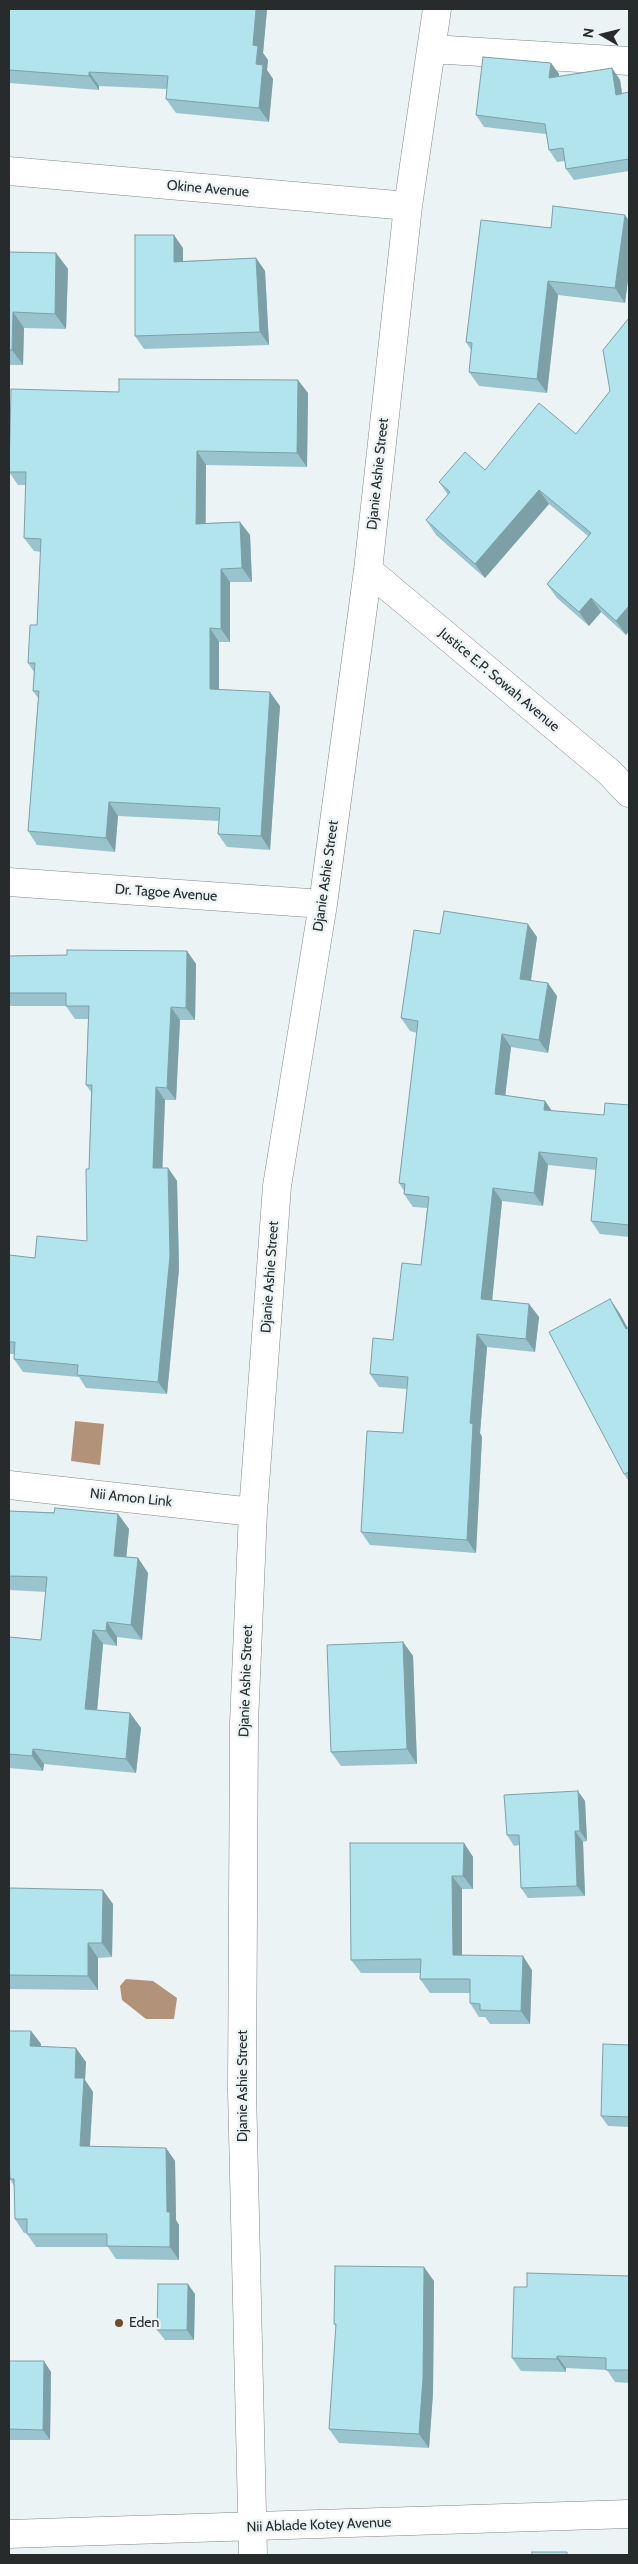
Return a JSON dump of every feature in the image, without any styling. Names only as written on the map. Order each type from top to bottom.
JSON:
[{"type":"street","name":"Djanie Ashie Street","points":[[253,2555],[242,2080],[244,1723],[253,1512],[277,1186],[323,904],[368,570],[408,206],[438,9]]},
{"type":"street","points":[[432,49],[629,61]]},
{"type":"street","name":"Okine Avenue","points":[[9,171],[408,206]]},
{"type":"street","name":"Justice E.P. Sowah Avenue","points":[[368,570],[609,772],[629,792]]},
{"type":"street","name":"Dr. Tagoe Avenue","points":[[9,882],[323,904]]},
{"type":"street","name":"Nii Amon Link","points":[[9,1484],[253,1512]]},
{"type":"street","name":"Nii Ablade Kotey Avenue","points":[[9,2534],[629,2514]]},
{"type":"shaded area","points":[[75,1421],[104,1424],[100,1465],[71,1461]]},
{"type":"shaded area","points":[[126,1979],[153,1981],[177,1998],[174,2019],[146,2019],[122,2000],[120,1986]]},
{"type":"building","points":[[9,9],[256,9],[253,45],[258,46],[256,64],[263,65],[259,108],[166,99],[168,76],[89,72],[89,76],[9,70]]},
{"type":"building","points":[[483,57],[551,63],[549,78],[612,68],[616,95],[629,92],[629,159],[566,169],[563,148],[549,150],[545,124],[476,115]]},
{"type":"building","points":[[553,206],[625,215],[615,288],[548,281],[537,379],[469,372],[472,343],[466,342],[481,220],[551,228]]},
{"type":"building","points":[[135,235],[174,235],[174,262],[256,258],[260,332],[135,336]]},
{"type":"building","points":[[9,252],[56,253],[55,314],[13,312],[12,350],[9,350]]},
{"type":"building","points":[[629,318],[629,606],[616,621],[591,598],[579,612],[547,584],[591,533],[539,490],[475,564],[426,520],[450,492],[439,482],[465,452],[485,470],[539,403],[576,434],[610,391],[603,350]]},
{"type":"building","points":[[119,379],[298,380],[297,453],[197,451],[196,524],[240,522],[242,568],[221,569],[221,629],[210,628],[210,689],[270,692],[261,836],[218,834],[220,808],[109,802],[106,838],[28,831],[39,691],[33,691],[35,663],[28,663],[30,625],[37,625],[41,539],[24,538],[26,472],[9,472],[11,389],[119,392]]},
{"type":"building","points":[[444,911],[528,924],[520,979],[548,983],[539,1040],[502,1034],[495,1094],[545,1101],[544,1110],[604,1115],[605,1103],[629,1105],[629,1225],[591,1221],[597,1158],[539,1152],[534,1193],[493,1188],[481,1299],[529,1304],[526,1339],[477,1334],[470,1423],[473,1424],[467,1540],[361,1532],[367,1431],[403,1433],[408,1377],[370,1374],[373,1338],[393,1340],[402,1263],[421,1265],[429,1197],[404,1194],[405,1184],[399,1183],[418,1021],[401,1018],[414,930],[440,934]]},
{"type":"building","points":[[67,950],[187,951],[186,1008],[171,1007],[167,1088],[156,1087],[153,1168],[168,1168],[170,1256],[158,1382],[77,1375],[78,1365],[14,1359],[15,1342],[9,1342],[9,1255],[35,1258],[37,1236],[87,1241],[86,1169],[89,1169],[92,1085],[86,1085],[89,1006],[66,1006],[66,993],[9,993],[9,956],[67,955]]},
{"type":"building","points":[[610,1299],[626,1329],[629,1327],[629,1472],[624,1474],[549,1332]]},
{"type":"building","points":[[55,1508],[118,1514],[114,1556],[138,1558],[131,1625],[107,1622],[106,1631],[93,1630],[85,1709],[130,1713],[126,1759],[33,1749],[32,1756],[9,1754],[9,1637],[41,1640],[47,1577],[9,1576],[9,1511],[54,1513]]},
{"type":"building","points":[[403,1642],[407,1749],[331,1752],[327,1645]]},
{"type":"building","points":[[578,1791],[580,1831],[575,1831],[577,1886],[521,1888],[519,1835],[507,1835],[504,1795]]},
{"type":"building","points":[[350,1843],[464,1843],[463,1876],[452,1876],[453,1955],[523,1956],[521,2011],[480,2010],[480,2004],[470,2003],[470,1979],[420,1979],[421,1959],[351,1960]]},
{"type":"building","points":[[9,1888],[103,1890],[102,1943],[88,1943],[88,1976],[9,1975]]},
{"type":"building","points":[[9,2031],[31,2031],[30,2046],[76,2048],[75,2078],[84,2078],[80,2146],[166,2148],[167,2212],[170,2212],[170,2247],[107,2246],[107,2234],[27,2234],[27,2219],[15,2219],[14,2179],[10,2179],[9,2158]]},
{"type":"building","points":[[603,2044],[629,2045],[629,2117],[601,2116]]},
{"type":"building","points":[[335,2266],[424,2267],[423,2378],[419,2434],[329,2429],[336,2324],[334,2324]]},
{"type":"building","points":[[527,2273],[629,2276],[629,2370],[606,2370],[606,2358],[557,2356],[557,2359],[512,2358],[514,2287],[527,2287]]},
{"type":"building","points":[[158,2284],[188,2284],[187,2330],[157,2330]]},
{"type":"building","points":[[9,2361],[44,2361],[43,2430],[9,2429]]},
{"type":"building","points":[[532,2552],[567,2552],[567,2555],[532,2555]]},
{"type":"place","name":"Eden","points":[[119,2323]]}]
